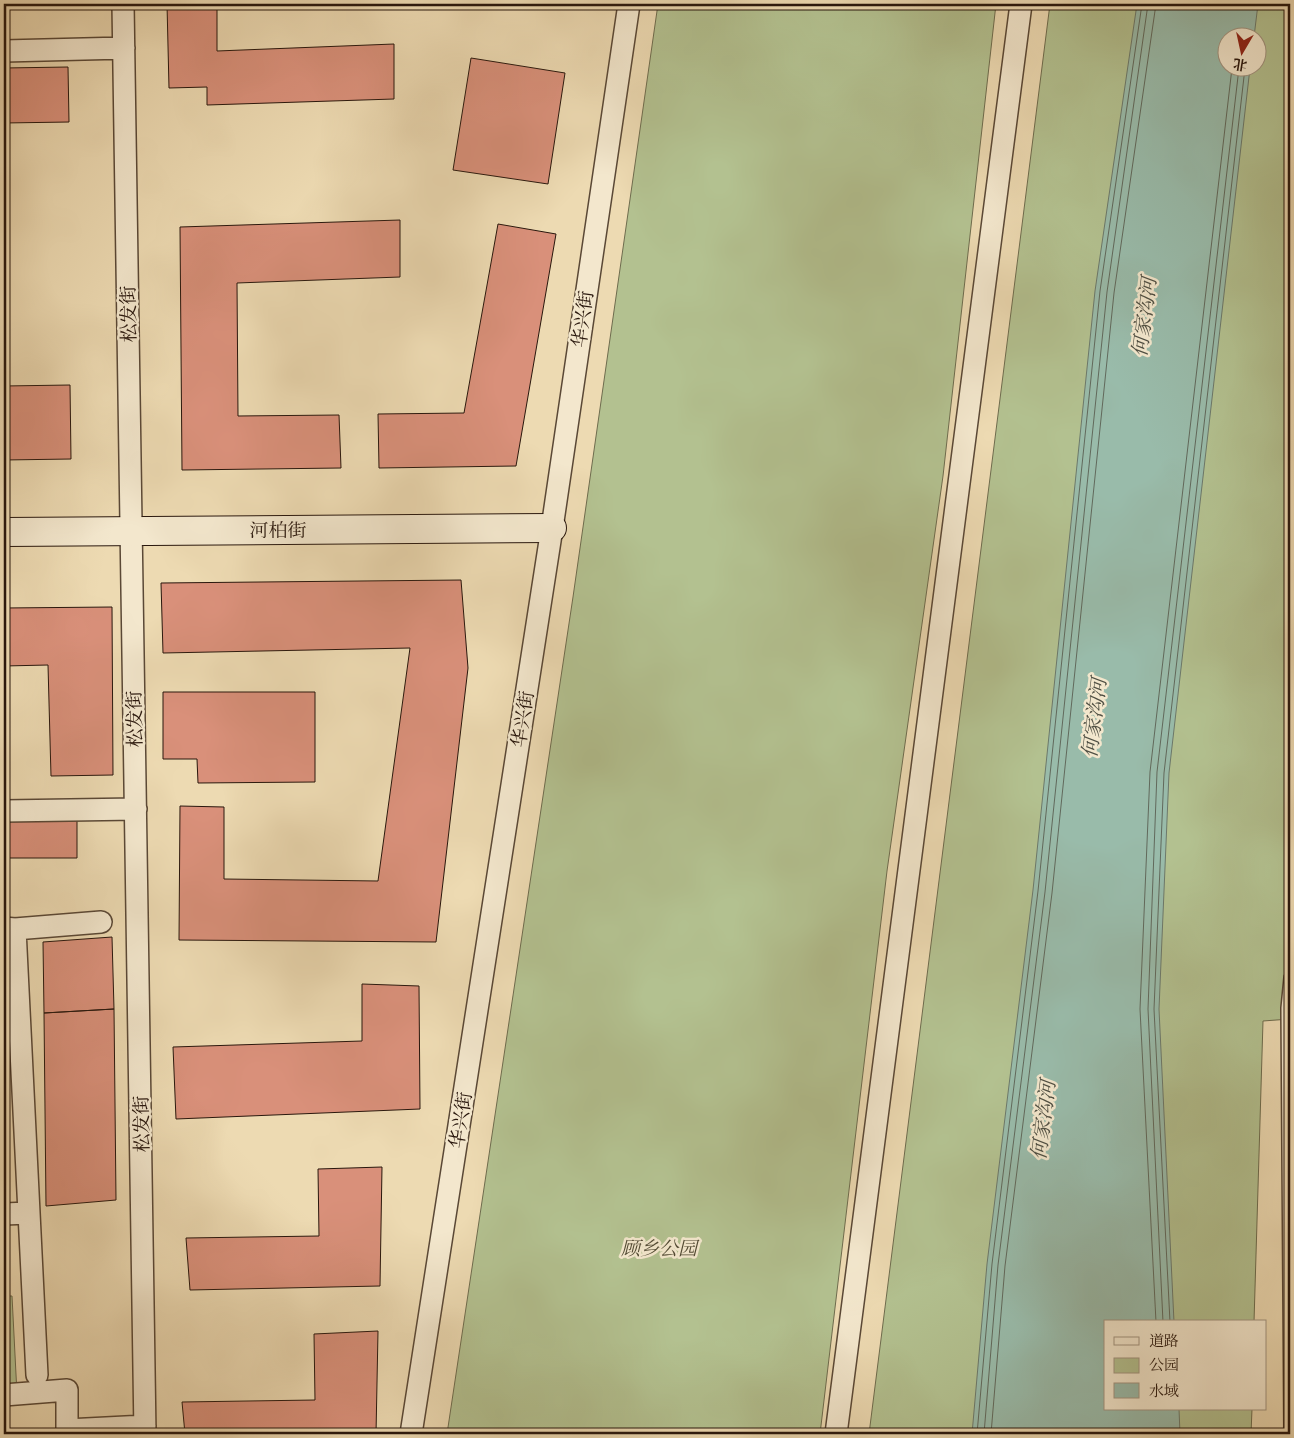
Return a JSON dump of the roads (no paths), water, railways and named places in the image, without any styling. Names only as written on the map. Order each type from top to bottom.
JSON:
[{"type":"street","name":"松发街","points":[[123,4],[145,1430]]},
{"type":"street","name":"华兴街","points":[[411,1434],[552,528],[628,4]]},
{"type":"street","points":[[836,1434],[1021,4]]},
{"type":"street","points":[[4,51],[124,48]]},
{"type":"street","name":"河柏街","points":[[4,532],[552,528]]},
{"type":"street","points":[[4,811],[136,809]]},
{"type":"street","points":[[38,1375],[10,928],[101,922]]},
{"type":"street","points":[[4,1214],[29,1213]]},
{"type":"street","points":[[4,1395],[67,1390],[67,1430],[145,1430]]},
{"type":"lane","points":[[1290,978],[1287,1008],[1290,1434]]},
{"type":"water","name":"何家沟河","points":[[1137,4],[1258,4],[1255,28],[1216,28],[1216,78],[1249,78],[1169,773],[1159,1009],[1174,1320],[1104,1320],[1104,1410],[1179,1410],[1180,1434],[972,1434],[987,1264],[1033,890],[1095,291]]},
{"type":"park label","name":"顾乡公园","points":[[659,1248]]}]
